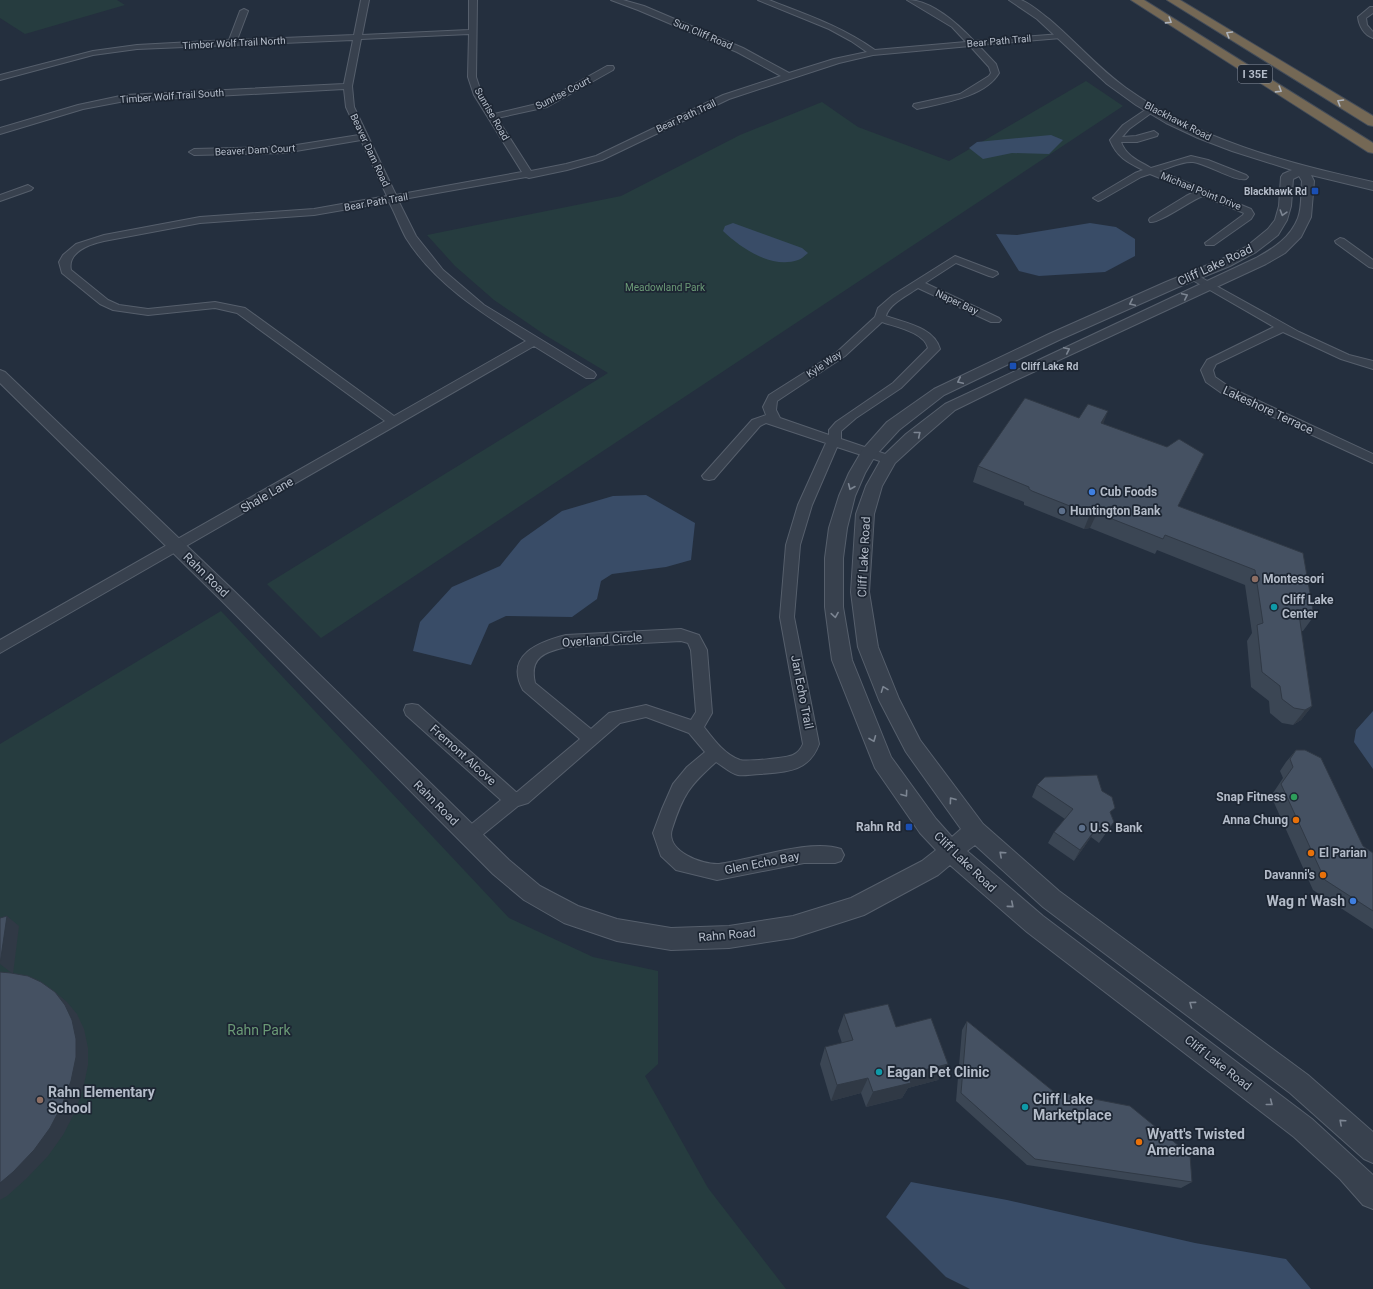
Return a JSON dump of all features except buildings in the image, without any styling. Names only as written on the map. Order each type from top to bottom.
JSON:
[{"type":"highway","name":"I 35E","points":[[1136,0],[1373,148]]},
{"type":"highway","name":"I 35E","points":[[1172,0],[1373,122]]},
{"type":"street","name":"Beaver Dam Road","points":[[364,0],[348,86],[350,107],[411,237],[439,272],[480,307],[534,342],[590,375]]},
{"type":"street","name":"Sunrise Road","points":[[473,0],[471,32],[472,77],[478,95],[529,175]]},
{"type":"street","name":"Sun Cliff Road","points":[[615,0],[641,8],[740,50],[788,76]]},
{"type":"street","points":[[762,0],[832,27],[854,39],[873,53]]},
{"type":"street","points":[[911,0],[955,25],[994,66],[995,72],[992,78],[963,96],[917,106]]},
{"type":"street","name":"Blackhawk Road","points":[[1014,0],[1038,16],[1111,82],[1151,109],[1181,125],[1216,140],[1302,170],[1373,186]]},
{"type":"street","points":[[1373,8],[1362,17],[1363,26],[1373,36]]},
{"type":"street","points":[[232,43],[244,11]]},
{"type":"street","name":"Timber Wolf Trail North","points":[[0,78],[93,53],[137,48],[471,32]]},
{"type":"street","name":"Bear Path Trail","points":[[394,422],[242,310],[215,305],[148,312],[117,308],[104,302],[66,271],[64,264],[67,257],[85,244],[98,239],[169,226],[210,219],[307,213],[529,175],[567,167],[598,158],[726,97],[837,61],[873,53],[1061,36]]},
{"type":"street","name":"Sunrise Court","points":[[491,117],[544,105],[610,68]]},
{"type":"street","name":"Timber Wolf Trail South","points":[[0,131],[81,106],[125,98],[348,86]]},
{"type":"street","points":[[1115,140],[1126,127],[1151,109]]},
{"type":"street","points":[[1115,140],[1137,139],[1154,134]]},
{"type":"street","name":"Beaver Dam Court","points":[[194,152],[284,150],[363,137]]},
{"type":"street","name":"Michael Point Drive","points":[[1115,140],[1119,150],[1131,161],[1151,171],[1248,211],[1249,214],[1210,243]]},
{"type":"street","points":[[1098,198],[1138,175],[1181,160],[1191,159],[1206,162],[1243,177]]},
{"type":"street","name":"Cliff Lake Road","points":[[1373,1150],[1299,1084],[1051,899],[975,831],[913,746],[889,700],[868,647],[860,592],[865,514],[874,486],[890,460],[912,438],[950,407],[1011,377],[1261,261],[1280,250],[1296,234],[1305,217],[1308,181],[1302,170],[1287,177],[1283,216],[1274,231],[1260,243],[1235,258],[939,392],[894,426],[869,453],[857,473],[847,496],[838,528],[834,558],[834,607],[842,660],[882,762],[928,826],[951,851],[1035,924],[1302,1128],[1349,1170],[1373,1195]]},
{"type":"street","points":[[0,198],[28,188]]},
{"type":"street","points":[[1154,220],[1189,198],[1204,192]]},
{"type":"street","points":[[1340,240],[1373,265]]},
{"type":"street","name":"Kyle Way","points":[[775,421],[769,409],[769,403],[773,398],[841,354],[880,318],[882,310],[897,297],[955,259],[993,274]]},
{"type":"street","points":[[1193,276],[1283,327],[1345,357],[1373,365]]},
{"type":"street","name":"Naper Bay","points":[[918,284],[995,320]]},
{"type":"street","name":"Jan Echo Trail","points":[[695,728],[715,753],[739,768],[775,766],[796,762],[808,752],[811,744],[802,687],[787,617],[793,545],[805,505],[835,440],[836,430],[844,421],[884,396],[911,373],[934,349],[932,341],[927,338],[902,325],[880,318]]},
{"type":"street","name":"Lakeshore Terrace","points":[[1283,327],[1211,362],[1207,370],[1210,379],[1226,391],[1373,459]]},
{"type":"street","name":"Shale Lane","points":[[0,647],[534,342]]},
{"type":"street","name":"Rahn Road","points":[[0,375],[177,546],[469,836],[532,894],[572,915],[617,930],[671,939],[729,937],[800,925],[856,907],[930,868],[975,831]]},
{"type":"street","points":[[709,476],[756,423],[765,419],[835,440],[890,460]]},
{"type":"street","name":"Overland Circle","points":[[590,738],[528,686],[526,670],[529,659],[539,649],[550,645],[574,641],[681,634],[694,639],[699,650],[704,713],[695,728]]},
{"type":"street","name":"Fremont Alcove","points":[[412,710],[513,800]]},
{"type":"street","points":[[469,836],[513,800],[522,798],[615,718],[646,711],[695,728]]},
{"type":"street","name":"Glen Echo Bay","points":[[715,753],[693,772],[679,789],[662,833],[667,850],[682,864],[717,872],[804,855],[835,855]]},
{"type":"green space","points":[[0,0],[117,0],[125,5],[25,34],[0,18]]},
{"type":"green space","name":"Meadowland Park","points":[[1086,81],[1123,106],[321,638],[267,584],[608,373],[545,335],[494,300],[455,266],[427,235],[621,196],[740,135],[822,102],[858,127],[949,161]]},
{"type":"green space","name":"Rahn Park","points":[[221,611],[509,918],[593,957],[658,971],[658,1064],[645,1076],[708,1188],[786,1289],[0,1289],[0,744]]},
{"type":"water","points":[[1051,135],[1063,140],[1049,154],[1012,153],[983,159],[969,148],[977,142]]},
{"type":"water","points":[[733,223],[802,248],[808,253],[802,258],[788,262],[768,260],[758,256],[739,244],[723,231],[725,226]]},
{"type":"water","points":[[1090,223],[1116,227],[1135,239],[1135,256],[1105,272],[1039,276],[1019,271],[996,234],[1017,235]]},
{"type":"water","points":[[646,495],[695,523],[691,560],[666,567],[612,574],[601,581],[597,599],[572,617],[506,616],[489,624],[471,665],[413,651],[420,622],[452,587],[500,566],[521,540],[562,511],[613,496]]},
{"type":"water","points":[[1373,711],[1373,769],[1354,742],[1356,730]]},
{"type":"water","points":[[911,1182],[1007,1200],[1195,1243],[1286,1259],[1311,1289],[970,1289],[946,1277],[886,1217]]},
{"type":"place","name":"Blackhawk Rd","points":[[1315,191]]},
{"type":"place","name":"Cliff Lake Rd","points":[[1013,366]]},
{"type":"place","name":"Cub Foods","points":[[1092,492]]},
{"type":"place","name":"Huntington Bank","points":[[1062,511]]},
{"type":"place","name":"Montessori","points":[[1255,579]]},
{"type":"place","name":"Cliff Lake Center","points":[[1274,607]]},
{"type":"place","name":"Snap Fitness","points":[[1294,797]]},
{"type":"place","name":"Anna Chung","points":[[1296,820]]},
{"type":"place","name":"Rahn Rd","points":[[909,827]]},
{"type":"place","name":"U.S. Bank","points":[[1082,828]]},
{"type":"place","name":"El Parian","points":[[1311,853]]},
{"type":"place","name":"Davanni's","points":[[1323,875]]},
{"type":"place","name":"Wag n' Wash","points":[[1353,901]]},
{"type":"place","name":"Eagan Pet Clinic","points":[[879,1072]]},
{"type":"place","name":"Rahn Elementary School","points":[[40,1100]]},
{"type":"place","name":"Cliff Lake Marketplace","points":[[1025,1107]]},
{"type":"place","name":"Wyatt's Twisted Americana","points":[[1139,1142]]}]
